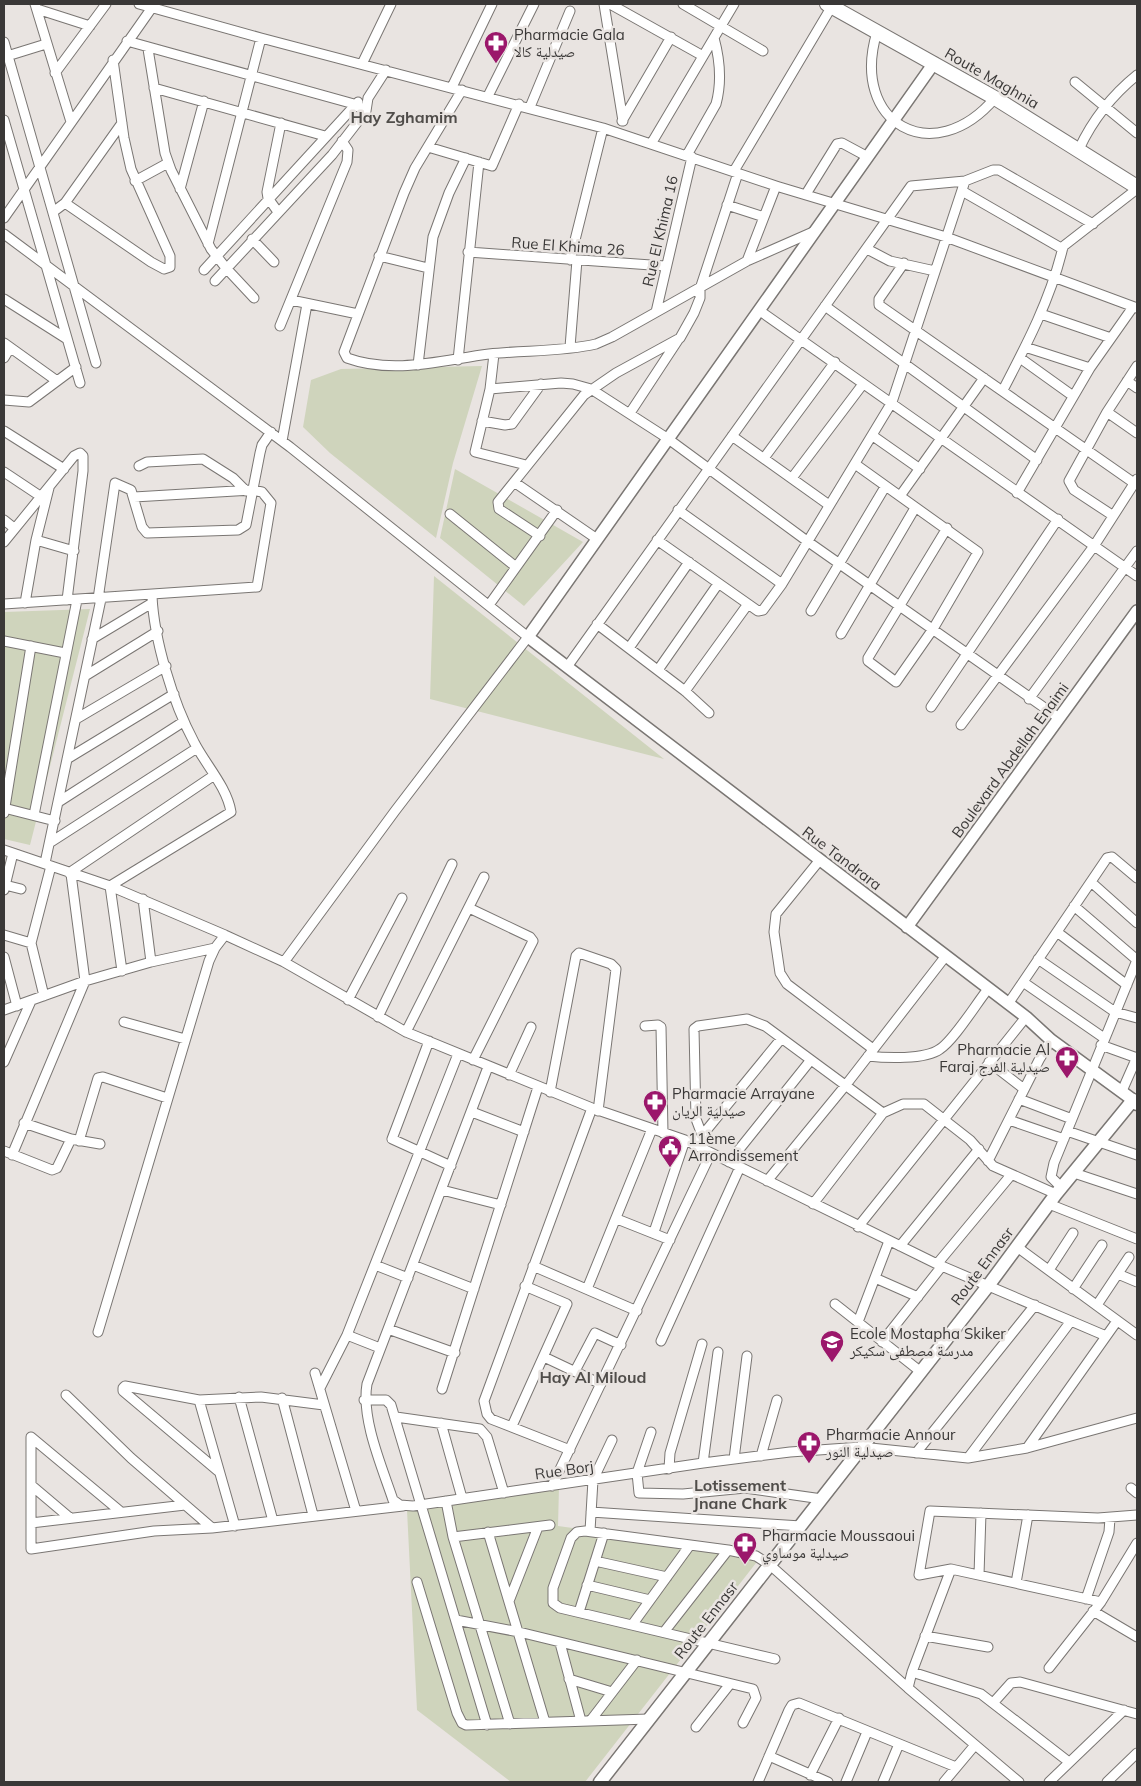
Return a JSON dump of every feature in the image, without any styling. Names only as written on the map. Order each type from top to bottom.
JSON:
[{"type":"main road","name":"Route Maghnia","points":[[829,5],[995,98],[1079,149],[1137,188]]},
{"type":"main road","name":"Route Ennasr","points":[[600,1782],[988,1286],[1074,1173],[1135,1102]]},
{"type":"street","points":[[56,73],[106,4]]},
{"type":"street","points":[[139,4],[151,9],[519,104],[603,128],[776,186],[946,237],[1135,308],[1090,368],[1017,493]]},
{"type":"street","points":[[362,64],[391,4]]},
{"type":"street","points":[[452,87],[492,4]]},
{"type":"street","points":[[488,96],[534,4]]},
{"type":"street","points":[[604,4],[622,121]]},
{"type":"street","points":[[610,4],[703,56]]},
{"type":"street","points":[[683,4],[762,51]]},
{"type":"street","points":[[651,144],[734,4]]},
{"type":"street","points":[[630,414],[680,338],[694,313],[736,172],[829,5]]},
{"type":"street","points":[[36,7],[90,26]]},
{"type":"street","points":[[36,7],[71,122]]},
{"type":"street","points":[[4,218],[113,60],[151,9]]},
{"type":"street","points":[[530,108],[570,11]]},
{"type":"street","points":[[877,32],[871,56],[871,84],[878,101],[893,121],[920,133],[946,131],[974,118],[995,98]]},
{"type":"street","points":[[618,133],[622,121],[671,37]]},
{"type":"street","points":[[208,244],[261,38]]},
{"type":"street","name":"Rue El Khima 16","points":[[656,312],[689,156],[716,104],[718,96],[720,66],[714,38]]},
{"type":"street","points":[[127,41],[148,49],[251,74],[354,104],[366,111]]},
{"type":"street","points":[[4,42],[6,57],[40,167],[96,363]]},
{"type":"street","points":[[6,57],[46,44]]},
{"type":"street","points":[[148,49],[168,163],[208,244],[226,268],[254,298]]},
{"type":"street","points":[[65,203],[151,262],[168,269],[171,265],[170,256],[135,181],[126,152],[113,60]]},
{"type":"street","points":[[284,962],[395,811],[528,637],[934,63]]},
{"type":"street","points":[[214,281],[332,155],[366,111],[368,98],[386,70]]},
{"type":"street","points":[[1079,149],[1092,121],[1137,75]]},
{"type":"street","points":[[1074,82],[1137,133]]},
{"type":"street","points":[[154,88],[281,123],[323,139],[332,155]]},
{"type":"street","points":[[462,90],[404,192],[344,352],[346,357],[374,363],[418,365],[602,342],[700,289],[747,261],[815,231]]},
{"type":"street","points":[[204,270],[354,104],[368,98]]},
{"type":"street","points":[[180,189],[204,101]]},
{"type":"street","points":[[428,147],[492,166],[519,104]]},
{"type":"street","points":[[4,120],[80,383]]},
{"type":"street","points":[[53,212],[65,203],[122,123]]},
{"type":"street","points":[[278,212],[268,198],[269,178],[281,123]]},
{"type":"street","points":[[570,347],[573,260],[603,128]]},
{"type":"street","points":[[280,326],[347,162],[348,150],[342,141]]},
{"type":"street","points":[[806,194],[837,144],[842,143],[868,157]]},
{"type":"street","points":[[418,365],[428,268],[438,220],[466,158]]},
{"type":"street","points":[[458,360],[479,162]]},
{"type":"street","points":[[135,181],[168,163]]},
{"type":"street","points":[[567,667],[800,339],[867,249],[885,219],[911,186],[964,181],[990,171],[1000,170],[1093,224]]},
{"type":"street","points":[[657,540],[758,611],[763,610],[782,584],[892,402],[964,181]]},
{"type":"street","points":[[747,261],[776,186]]},
{"type":"street","points":[[1002,390],[1041,314],[1056,278],[1064,247],[1137,188]]},
{"type":"street","points":[[962,190],[1054,246],[1064,247]]},
{"type":"street","points":[[727,206],[764,217]]},
{"type":"street","points":[[4,234],[46,263],[271,432],[528,637]]},
{"type":"street","points":[[252,239],[274,262]]},
{"type":"street","points":[[867,249],[890,261],[935,271]]},
{"type":"street","name":"Rue El Khima 26","points":[[468,252],[665,266]]},
{"type":"street","points":[[379,256],[428,268]]},
{"type":"street","points":[[904,263],[878,304],[1086,450],[1136,481],[1112,515],[1094,546],[996,676],[961,726]]},
{"type":"street","points":[[4,299],[67,339]]},
{"type":"street","points":[[291,300],[358,314]]},
{"type":"street","points":[[282,441],[307,304]]},
{"type":"street","points":[[825,306],[1037,460]]},
{"type":"street","points":[[760,311],[1137,576]]},
{"type":"street","points":[[1041,314],[1111,338]]},
{"type":"street","points":[[540,536],[497,506],[526,465],[576,403],[591,389],[680,338]]},
{"type":"street","points":[[4,358],[7,346],[58,381]]},
{"type":"street","points":[[1025,347],[1090,368]]},
{"type":"street","points":[[494,354],[490,389],[476,453],[526,465]]},
{"type":"street","points":[[1020,358],[1073,396]]},
{"type":"street","points":[[764,458],[835,362]]},
{"type":"street","points":[[1112,515],[1074,490],[1069,483],[1107,412],[1137,366]]},
{"type":"street","points":[[4,400],[29,402],[76,367]]},
{"type":"street","points":[[900,496],[984,378]]},
{"type":"street","points":[[1127,381],[1137,388]]},
{"type":"street","points":[[482,421],[505,425],[512,424],[541,384]]},
{"type":"street","points":[[490,389],[541,384],[573,384],[591,389],[668,438],[707,469],[807,541],[870,584],[996,676],[1059,718]]},
{"type":"street","points":[[792,478],[863,384]]},
{"type":"street","points":[[1107,412],[1137,433]]},
{"type":"street","points":[[4,431],[64,469]]},
{"type":"street","points":[[44,996],[30,942],[48,865],[67,759],[92,639],[115,482],[131,490],[142,527],[147,533],[238,530],[246,525],[249,491],[262,445],[271,432]]},
{"type":"street","points":[[732,436],[829,505]]},
{"type":"street","points":[[872,436],[920,469]]},
{"type":"street","points":[[4,542],[74,456],[80,453],[83,456],[84,471],[67,600]]},
{"type":"street","points":[[140,466],[147,462],[203,459],[233,478],[249,491]]},
{"type":"street","points":[[855,464],[915,508],[947,528],[978,552],[933,629],[898,681],[894,681],[868,660],[947,528]]},
{"type":"street","points":[[4,472],[40,496]]},
{"type":"street","points":[[514,482],[597,539]]},
{"type":"street","points":[[25,603],[36,540],[50,486]]},
{"type":"street","points":[[811,611],[885,486]]},
{"type":"street","points":[[4,604],[67,600],[152,599],[257,587],[272,501],[262,492],[249,491],[134,497]]},
{"type":"street","points":[[841,634],[915,508]]},
{"type":"street","points":[[489,605],[557,510]]},
{"type":"street","points":[[678,510],[782,584]]},
{"type":"street","points":[[450,514],[516,567]]},
{"type":"street","points":[[930,707],[1058,519]]},
{"type":"street","points":[[4,520],[14,528]]},
{"type":"street","points":[[36,540],[74,551]]},
{"type":"street","points":[[1029,699],[1137,551]]},
{"type":"street","points":[[628,648],[689,562]]},
{"type":"street","points":[[658,670],[718,584]]},
{"type":"street","points":[[110,886],[228,816],[231,812],[230,806],[183,722],[166,666],[152,599]]},
{"type":"street","points":[[92,639],[152,599]]},
{"type":"street","points":[[34,815],[77,600]]},
{"type":"street","points":[[685,691],[748,604]]},
{"type":"street","name":"Boulevard Abdellah Enaimi","points":[[907,927],[1137,611]]},
{"type":"street","points":[[597,624],[685,691],[709,713]]},
{"type":"street","points":[[85,676],[158,631]]},
{"type":"street","name":"Rue Tandrara","points":[[528,637],[819,861],[1026,1017],[1051,1040],[1135,1102]]},
{"type":"street","points":[[4,642],[66,653]]},
{"type":"street","points":[[31,646],[4,810],[56,821]]},
{"type":"street","points":[[76,719],[166,666]]},
{"type":"street","points":[[67,759],[174,694]]},
{"type":"street","points":[[60,801],[183,722]]},
{"type":"street","points":[[51,842],[197,748]]},
{"type":"street","points":[[70,874],[213,776]]},
{"type":"street","points":[[4,850],[70,874],[110,886],[226,935],[284,962],[406,1032],[538,1088],[697,1145],[858,1227],[939,1265],[1106,1336]]},
{"type":"street","points":[[13,853],[4,887],[21,889]]},
{"type":"street","points":[[1008,1004],[1110,856],[1137,878]]},
{"type":"street","points":[[819,861],[776,914],[774,932],[780,973],[787,984],[870,1052],[885,1058],[931,1053],[940,1049],[988,989]]},
{"type":"street","points":[[378,1017],[452,864]]},
{"type":"street","points":[[70,874],[85,982],[24,1123],[8,1153],[52,1170],[57,1168],[75,1140],[98,1078],[102,1077],[167,1098]]},
{"type":"street","points":[[406,1032],[484,877]]},
{"type":"street","points":[[1091,882],[1137,923]]},
{"type":"street","points":[[110,886],[122,971]]},
{"type":"street","points":[[348,1000],[402,898]]},
{"type":"street","points":[[143,899],[151,962]]},
{"type":"street","points":[[1056,1196],[1050,1174],[1102,1042],[1137,960],[1074,906]]},
{"type":"street","points":[[469,908],[530,937],[533,941],[473,1060]]},
{"type":"street","points":[[1056,932],[1126,984]]},
{"type":"street","points":[[4,935],[30,942]]},
{"type":"street","points":[[98,1332],[209,960],[215,948],[226,935]]},
{"type":"street","points":[[4,1010],[151,962],[215,948]]},
{"type":"street","points":[[550,1092],[576,956],[579,953],[612,964],[616,969],[595,1110],[525,1286],[484,1401],[487,1414],[492,1419],[570,1450]]},
{"type":"street","points":[[4,957],[17,1006]]},
{"type":"street","points":[[768,1181],[945,957]]},
{"type":"street","points":[[1038,959],[1115,1012],[1137,1018]]},
{"type":"street","points":[[1023,982],[1102,1042],[1137,1058],[1122,1091]]},
{"type":"street","points":[[4,1062],[30,1001]]},
{"type":"street","points":[[858,1227],[1026,1017]]},
{"type":"street","points":[[702,1134],[696,1119],[694,1029],[698,1026],[747,1019],[765,1026],[882,1113]]},
{"type":"street","points":[[124,1022],[185,1039]]},
{"type":"street","points":[[645,1026],[658,1025],[661,1027],[663,1133]]},
{"type":"street","points":[[509,1075],[530,1027]]},
{"type":"street","points":[[697,1145],[702,1134],[781,1039]]},
{"type":"street","points":[[988,1161],[1051,1040]]},
{"type":"street","points":[[429,1041],[392,1135],[394,1141],[451,1166]]},
{"type":"street","points":[[320,1388],[348,1335],[418,1152],[458,1054]]},
{"type":"street","points":[[729,1162],[810,1061]]},
{"type":"street","points":[[989,1062],[1024,1089]]},
{"type":"street","points":[[404,1506],[393,1500],[364,1400],[367,1384],[488,1067]]},
{"type":"street","points":[[442,1388],[538,1088]]},
{"type":"street","points":[[1019,1099],[1072,1119]]},
{"type":"street","points":[[813,1204],[882,1113],[903,1104],[919,1103],[944,1118],[979,1149],[988,1161],[1011,1175],[1056,1196],[1137,1239]]},
{"type":"street","points":[[472,1112],[524,1132]]},
{"type":"street","points":[[1009,1120],[1100,1143],[1137,1155]]},
{"type":"street","points":[[24,1123],[75,1140],[100,1144]]},
{"type":"street","points":[[587,1288],[652,1129]]},
{"type":"street","points":[[654,1232],[685,1140]]},
{"type":"street","points":[[900,1246],[979,1149]]},
{"type":"street","points":[[552,1486],[711,1153]]},
{"type":"street","points":[[661,1341],[740,1167]]},
{"type":"street","points":[[1074,1173],[1137,1194]]},
{"type":"street","points":[[882,1342],[918,1297],[939,1265],[1011,1175]]},
{"type":"street","points":[[442,1190],[501,1205]]},
{"type":"street","points":[[617,1218],[670,1240]]},
{"type":"street","points":[[1049,1270],[1073,1233]]},
{"type":"street","points":[[858,1322],[889,1241]]},
{"type":"street","points":[[1073,1289],[1102,1245]]},
{"type":"street","points":[[1017,1247],[1117,1321],[1137,1333]]},
{"type":"street","points":[[1097,1305],[1129,1257]]},
{"type":"street","points":[[374,1265],[408,1278]]},
{"type":"street","points":[[413,1265],[474,1289]]},
{"type":"street","points":[[533,1266],[637,1311]]},
{"type":"street","points":[[1118,1274],[1137,1282]]},
{"type":"street","points":[[875,1278],[918,1297]]},
{"type":"street","points":[[512,1426],[567,1304],[525,1286]]},
{"type":"street","points":[[835,1304],[921,1372]]},
{"type":"street","points":[[916,1453],[1035,1305]]},
{"type":"street","points":[[968,1458],[1070,1320]]},
{"type":"street","points":[[1027,1448],[1117,1321]]},
{"type":"street","points":[[388,1329],[454,1354]]},
{"type":"street","points":[[575,1371],[595,1333],[621,1344]]},
{"type":"street","points":[[348,1335],[380,1348]]},
{"type":"street","points":[[669,1468],[670,1453],[702,1344]]},
{"type":"street","points":[[703,1463],[718,1352]]},
{"type":"street","points":[[734,1459],[747,1356]]},
{"type":"street","points":[[544,1357],[602,1384]]},
{"type":"street","points":[[315,1373],[356,1511]]},
{"type":"street","points":[[218,1471],[123,1391],[123,1388],[125,1386],[200,1400],[239,1397],[282,1398],[324,1404]]},
{"type":"street","points":[[66,1396],[131,1458],[212,1528]]},
{"type":"street","points":[[239,1397],[273,1521]]},
{"type":"street","points":[[282,1398],[313,1515]]},
{"type":"street","points":[[200,1400],[218,1471],[235,1526]]},
{"type":"street","points":[[364,1400],[389,1402],[396,1417],[487,1724]]},
{"type":"street","points":[[761,1456],[776,1400]]},
{"type":"street","points":[[396,1417],[475,1428],[483,1432],[504,1492]]},
{"type":"street","name":"Rue Borj","points":[[31,1523],[31,1549],[154,1531],[235,1526],[313,1515],[446,1501],[761,1456],[861,1447],[968,1458],[1027,1448],[1137,1418]]},
{"type":"street","points":[[441,1423],[462,1498]]},
{"type":"street","points":[[651,1432],[637,1473],[637,1489],[642,1494],[683,1494],[745,1488],[822,1499]]},
{"type":"street","points":[[121,1512],[31,1437],[31,1523],[70,1518],[121,1512],[185,1504]]},
{"type":"street","points":[[590,1532],[593,1480],[612,1440]]},
{"type":"street","points":[[31,1485],[70,1518]]},
{"type":"street","points":[[446,1501],[453,1537],[510,1724]]},
{"type":"street","points":[[1101,1602],[951,1569],[923,1575],[918,1573],[930,1511],[1110,1518],[1137,1515]]},
{"type":"street","points":[[591,1512],[801,1526]]},
{"type":"street","points":[[979,1575],[980,1513]]},
{"type":"street","points":[[1016,1583],[1028,1515]]},
{"type":"street","points":[[1086,1598],[1109,1532],[1110,1518]]},
{"type":"street","points":[[453,1537],[550,1525]]},
{"type":"street","points":[[509,1601],[538,1527]]},
{"type":"street","points":[[775,1659],[555,1606],[552,1594],[574,1533],[581,1531],[604,1533],[728,1550],[756,1556],[770,1565],[908,1688],[1019,1782]]},
{"type":"street","points":[[488,1532],[545,1722]]},
{"type":"street","points":[[579,1612],[604,1533]]},
{"type":"street","points":[[1049,1668],[1101,1602],[1137,1543]]},
{"type":"street","points":[[632,1624],[690,1545]]},
{"type":"street","points":[[664,1632],[728,1550]]},
{"type":"street","points":[[595,1561],[667,1577]]},
{"type":"street","points":[[908,1688],[912,1672],[951,1569]]},
{"type":"street","points":[[417,1582],[459,1718],[466,1726],[649,1719]]},
{"type":"street","points":[[587,1585],[650,1600]]},
{"type":"street","points":[[1093,1611],[1137,1637]]},
{"type":"street","points":[[456,1620],[519,1632],[753,1689],[755,1701],[743,1724]]},
{"type":"street","points":[[926,1636],[988,1647]]},
{"type":"street","points":[[560,1643],[581,1721]]},
{"type":"street","points":[[592,1720],[638,1660]]},
{"type":"street","points":[[912,1672],[981,1694],[994,1702],[1070,1762]]},
{"type":"street","points":[[569,1679],[612,1692]]},
{"type":"street","points":[[994,1702],[1008,1685],[1020,1682],[1137,1714]]},
{"type":"street","points":[[696,1727],[730,1684]]},
{"type":"street","points":[[758,1782],[792,1705],[799,1703],[956,1767]]},
{"type":"street","points":[[1049,1782],[1124,1710]]},
{"type":"street","points":[[810,1775],[839,1718]]},
{"type":"street","points":[[846,1782],[867,1732]]},
{"type":"street","points":[[883,1782],[899,1744]]},
{"type":"street","points":[[944,1782],[975,1745]]},
{"type":"street","points":[[1106,1782],[1137,1753]]},
{"type":"street","points":[[769,1756],[828,1782]]},
{"type":"green space","points":[[482,366],[453,463],[436,538],[330,453],[303,427],[311,380],[341,369]]},
{"type":"green space","points":[[455,469],[583,542],[524,606],[440,538]]},
{"type":"green space","points":[[434,576],[664,759],[430,699]]},
{"type":"green space","points":[[90,609],[30,845],[4,839],[4,612]]},
{"type":"green space","points":[[559,1487],[558,1526],[763,1554],[585,1782],[511,1782],[417,1710],[407,1510]]},
{"type":"place","name":"Pharmacie Gala صيدلية كالا","points":[[496,64]]},
{"type":"place","name":"Pharmacie Al Faraj صيدلية الفرج","points":[[1067,1079]]},
{"type":"place","name":"Pharmacie Arrayane صيدلية الريان","points":[[655,1123]]},
{"type":"place","name":"11ème Arrondissement","points":[[670,1168]]},
{"type":"place","name":"Ecole Mostapha Skiker مدرسة مصطفى سكيكر","points":[[832,1363]]},
{"type":"place","name":"Pharmacie Annour صيدلية النور","points":[[809,1464]]},
{"type":"place","name":"Pharmacie Moussaoui صيدلية موساوي","points":[[745,1565]]},
{"type":"district","name":"Hay Zghamim","points":[[404,117]]},
{"type":"district","name":"Hay Al Miloud","points":[[593,1377]]},
{"type":"district","name":"Lotissement Jnane Chark","points":[[740,1494]]}]
